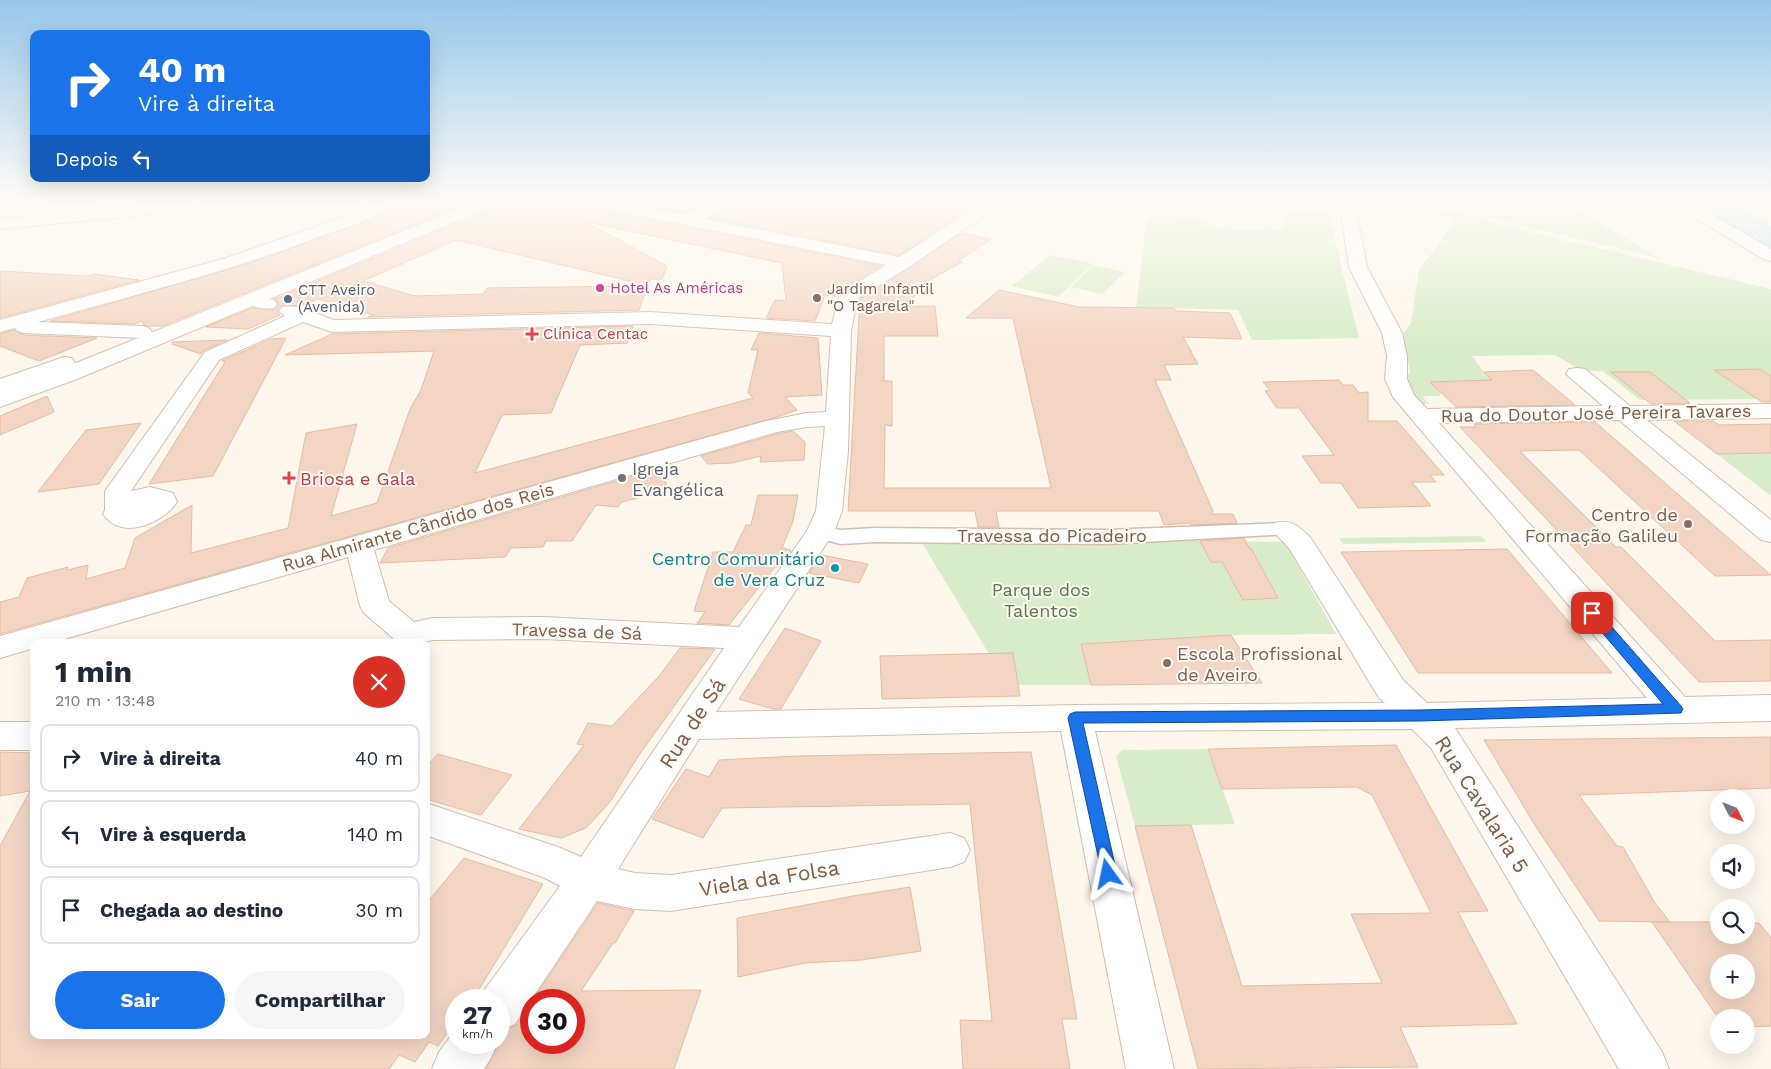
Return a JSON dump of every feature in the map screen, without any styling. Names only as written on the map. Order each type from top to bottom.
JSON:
[{"type":"street","points":[[0,327],[260,252]]},
{"type":"street","points":[[0,400],[142,332],[344,252]]},
{"type":"street","points":[[0,390],[259,302],[375,252]]},
{"type":"street","points":[[847,252],[902,263]]},
{"type":"street","name":"Rua de Sá","points":[[510,992],[588,881],[747,638],[820,532],[829,511],[838,419],[841,331],[848,297],[919,252]]},
{"type":"street","points":[[1358,252],[1358,267],[1367,288],[1384,314],[1392,333],[1397,356],[1398,385],[1404,397],[1676,709]]},
{"type":"street","points":[[126,499],[212,356],[266,331],[295,313],[332,326]]},
{"type":"street","points":[[266,331],[332,326],[650,318],[841,331]]},
{"type":"street","points":[[0,327],[142,332]]},
{"type":"street","points":[[0,386],[67,368]]},
{"type":"street","points":[[0,405],[56,382],[67,368]]},
{"type":"street","points":[[1577,374],[1771,534]]},
{"type":"street","name":"Rua do Doutor José Pereira Tavares","points":[[1420,416],[1771,411]]},
{"type":"street","name":"Rua Almirante Cândido dos Reis","points":[[0,646],[775,426],[807,420],[838,419]]},
{"type":"street","name":"Travessa do Picadeiro","points":[[820,532],[841,537],[874,535],[1106,537],[1285,529]]},
{"type":"street","name":"Rua Cavalaria 5","points":[[1285,529],[1300,543],[1391,689],[1443,738],[1644,1069]]},
{"type":"street","points":[[359,544],[375,606],[409,638]]},
{"type":"street","name":"Travessa de Sá","points":[[409,638],[433,629],[545,628],[747,638]]},
{"type":"street","points":[[690,726],[1075,718],[1420,716],[1771,708]]},
{"type":"street","points":[[1075,718],[1150,1069]]},
{"type":"street","points":[[0,736],[30,736]]},
{"type":"street","name":"Viela da Folsa","points":[[430,820],[558,865],[588,881],[635,891],[671,893],[950,850]]},
{"type":"street","points":[[456,1069],[467,1054]]},
{"type":"green space","points":[[1143,252],[1338,252],[1359,338],[1252,340],[1238,310],[1136,307]]},
{"type":"green space","points":[[1433,252],[1614,252],[1771,289],[1771,399],[1640,400],[1603,371],[1583,371],[1555,355],[1472,356],[1484,372],[1514,398],[1470,392],[1458,381],[1431,382],[1441,393],[1440,396],[1422,396],[1429,404],[1420,404],[1409,384],[1408,375],[1410,372],[1403,334],[1411,323],[1419,270]]},
{"type":"green space","points":[[1634,252],[1649,252],[1659,258]]},
{"type":"green space","points":[[1050,255],[1093,264],[1058,297],[1012,286]]},
{"type":"green space","points":[[1094,265],[1125,272],[1102,294],[1071,287]]},
{"type":"green space","points":[[1771,453],[1771,496],[1717,454]]},
{"type":"green space","points":[[1481,536],[1486,542],[1343,544],[1339,538]]},
{"type":"green space","name":"Parque dos Talentos","points":[[919,538],[1285,542],[1336,634],[1231,635],[1082,644],[1091,685],[1018,685],[989,654]]},
{"type":"green space","points":[[1208,749],[1235,824],[1135,826],[1116,756],[1122,750]]},
{"type":"building","points":[[282,252],[347,252],[162,326],[144,325],[142,321],[135,324],[50,321],[254,262]]},
{"type":"building","points":[[388,252],[429,252],[363,281],[415,296],[483,294],[487,288],[629,286],[630,281],[506,252],[641,252],[667,266],[662,279],[650,279],[639,310],[368,317],[373,315],[318,299],[301,306],[282,305],[277,311],[280,315],[248,329],[206,327],[252,308],[274,310],[279,304],[275,299]]},
{"type":"building","points":[[729,252],[810,252],[881,266],[840,291],[837,296],[825,295],[815,321],[766,318],[775,300],[786,301],[782,263]]},
{"type":"building","points":[[883,252],[904,252],[899,255]]},
{"type":"building","points":[[933,252],[972,252],[958,261],[962,262],[924,283],[930,285],[901,306],[935,306],[938,336],[884,336],[884,381],[892,381],[892,426],[885,425],[884,488],[1051,488],[1013,318],[966,318],[999,290],[1079,307],[1174,308],[1176,311],[1230,313],[1242,339],[1183,337],[1198,364],[1164,365],[1171,380],[1155,380],[1213,511],[1211,514],[1233,514],[1237,523],[1164,525],[1159,511],[996,511],[999,527],[978,527],[975,511],[848,511],[860,299]]},
{"type":"building","points":[[0,271],[87,276],[94,274],[139,280],[0,318]]},
{"type":"building","points":[[633,326],[627,343],[580,345],[551,413],[502,415],[475,473],[753,398],[748,393],[758,350],[751,350],[759,333],[818,338],[822,395],[785,397],[797,410],[777,417],[0,634],[0,602],[19,597],[27,578],[68,567],[67,570],[88,565],[86,579],[125,568],[135,538],[192,505],[191,553],[288,528],[306,433],[357,424],[331,516],[377,503],[410,409],[421,390],[434,351],[285,355],[332,334]]},
{"type":"building","points":[[14,330],[24,335],[97,338],[39,361],[0,346],[0,334]]},
{"type":"building","points":[[286,338],[213,476],[149,484],[225,362],[222,361],[271,339]]},
{"type":"building","points":[[227,340],[204,350],[201,354],[172,344],[172,342]]},
{"type":"building","points":[[1760,369],[1771,376],[1771,402],[1762,402],[1714,370]]},
{"type":"building","points":[[1533,370],[1575,405],[1456,407],[1430,382],[1492,380],[1484,372]]},
{"type":"building","points":[[1611,372],[1650,372],[1690,403],[1651,404]]},
{"type":"building","points":[[1339,380],[1343,385],[1353,385],[1359,393],[1368,392],[1368,421],[1397,421],[1444,475],[1430,475],[1436,482],[1412,482],[1431,506],[1358,508],[1341,483],[1321,483],[1302,456],[1334,455],[1299,408],[1277,408],[1265,391],[1270,390],[1263,382]]},
{"type":"building","points":[[47,396],[54,412],[0,435],[0,416]]},
{"type":"building","points":[[1674,421],[1713,421],[1719,425],[1771,424],[1771,453],[1717,454]]},
{"type":"building","points":[[1595,422],[1771,575],[1715,576],[1579,450],[1520,451],[1616,547],[1621,547],[1715,641],[1771,640],[1771,681],[1699,682],[1460,427],[1476,427],[1474,424]]},
{"type":"building","points":[[141,423],[99,484],[38,492],[86,430]]},
{"type":"building","points":[[793,431],[805,442],[804,460],[760,462],[761,456],[732,463],[708,464],[701,456],[777,434]]},
{"type":"building","points":[[661,468],[668,490],[622,502],[618,507],[596,505],[572,541],[546,541],[543,547],[511,548],[505,557],[380,563],[388,548]]},
{"type":"building","points":[[758,495],[798,495],[793,521],[782,548],[791,550],[779,567],[775,567],[729,625],[697,623],[705,612],[694,611],[713,552],[733,552],[746,525],[751,525]]},
{"type":"building","points":[[1244,538],[1278,598],[1243,600],[1222,562],[1211,562],[1200,541]]},
{"type":"building","points":[[1507,549],[1612,673],[1418,673],[1341,552]]},
{"type":"building","name":"Centro Comunitário de Vera Cruz","points":[[821,555],[868,564],[859,583],[809,573]]},
{"type":"building","points":[[785,628],[821,641],[781,709],[773,709],[739,699]]},
{"type":"building","name":"Escola Profissional de Aveiro","points":[[1231,635],[1262,683],[1091,685],[1081,644]]},
{"type":"building","points":[[680,648],[715,649],[639,755],[610,802],[586,828],[561,838],[519,829],[584,745],[577,744],[588,723],[612,726],[660,675]]},
{"type":"building","points":[[1013,653],[1020,696],[882,699],[880,656]]},
{"type":"building","points":[[1771,737],[1771,788],[1579,795],[1617,846],[1623,847],[1655,903],[1670,922],[1599,921],[1536,827],[1484,740]]},
{"type":"building","points":[[1396,745],[1488,911],[1458,912],[1517,1024],[1400,1027],[1418,1067],[1198,1069],[1135,826],[1191,825],[1242,986],[1382,983],[1351,914],[1431,913],[1372,795],[1357,787],[1222,789],[1208,749]]},
{"type":"building","points":[[0,752],[30,753],[30,791],[0,796]]},
{"type":"building","points":[[1031,752],[1077,1019],[1062,1019],[1070,1069],[963,1069],[960,1020],[992,1021],[970,804],[722,808],[703,838],[652,819],[686,769],[709,777],[719,760],[797,756]]},
{"type":"building","points":[[438,754],[512,775],[481,815],[430,800],[430,763]]},
{"type":"building","points":[[30,791],[30,1039],[430,1039],[430,899],[464,858],[543,884],[479,989],[445,989],[445,1036],[438,1046],[429,1042],[415,1062],[399,1055],[389,1069],[0,1069],[0,846]]},
{"type":"building","points":[[910,887],[921,951],[861,960],[805,963],[738,977],[737,918]]},
{"type":"building","points":[[598,903],[634,911],[615,943],[613,943],[582,989],[540,989]]},
{"type":"building","points":[[1652,922],[1710,922],[1710,944],[1755,944],[1755,923],[1759,923],[1771,938],[1771,1026],[1755,1027],[1755,1009],[1712,1009]]},
{"type":"building","points":[[701,990],[674,1069],[486,1069],[494,1054],[510,1054],[510,1028],[517,1025],[520,1020],[520,1054],[585,1054],[585,991]]},
{"type":"place","name":"Hotel As Américas","points":[[600,288]]},
{"type":"place","name":"Jardim Infantil \"O Tagarela\"","points":[[817,298]]},
{"type":"place","name":"CTT Aveiro (Avenida)","points":[[288,299]]},
{"type":"place","name":"Clínica Centac","points":[[532,334]]},
{"type":"place","name":"Briosa e Gala","points":[[289,478]]},
{"type":"place","name":"Igreja Evangélica","points":[[622,478]]},
{"type":"place","name":"Centro de Formação Galileu","points":[[1688,524]]},
{"type":"place","name":"Centro Comunitário de Vera Cruz","points":[[835,568]]},
{"type":"place","name":"Escola Profissional de Aveiro","points":[[1167,663]]},
{"type":"route","points":[[1108,874],[1075,718],[1420,716],[1676,709],[1592,613]]}]
